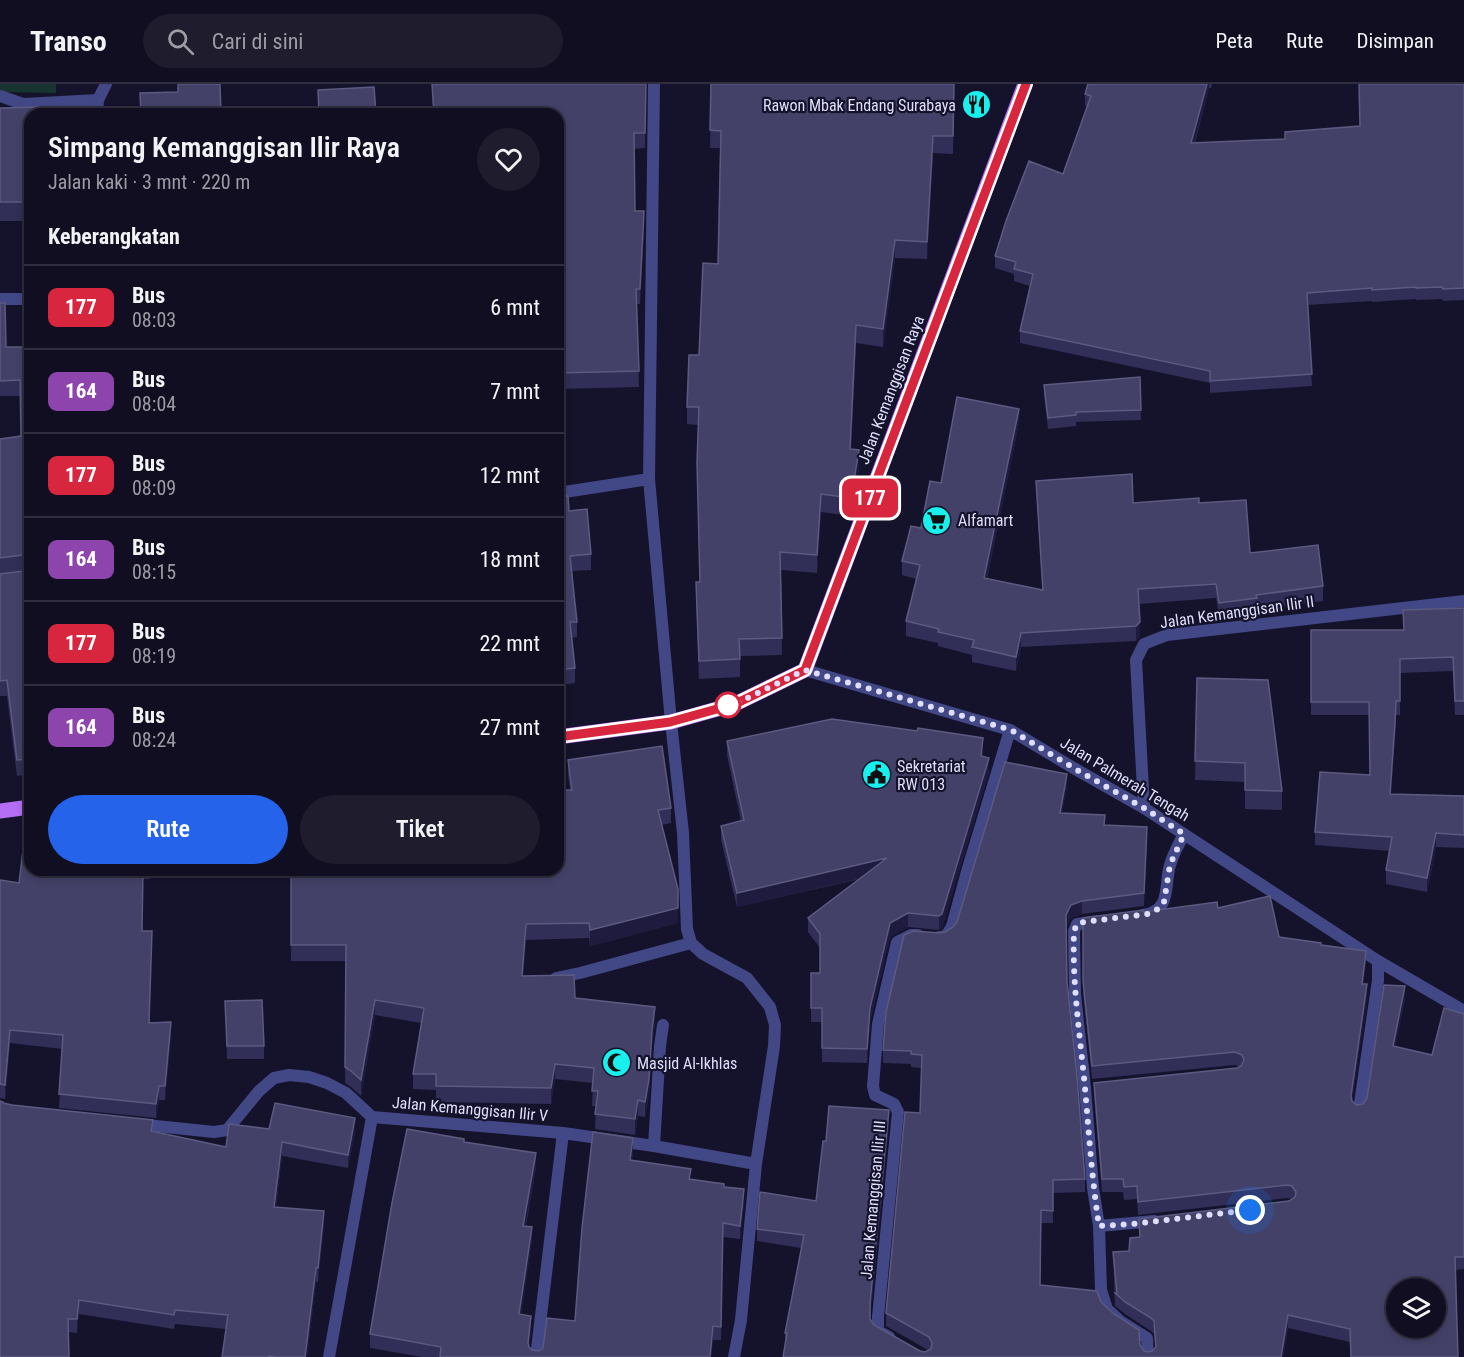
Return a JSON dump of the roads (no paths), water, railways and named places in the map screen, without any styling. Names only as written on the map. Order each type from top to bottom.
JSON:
[{"type":"main road","name":"Jalan Kemanggisan Raya","points":[[805,670],[1026,84]]},
{"type":"main road","points":[[564,736],[670,722],[735,704],[805,670]]},
{"type":"main road","points":[[0,811],[24,808]]},
{"type":"street","points":[[97,108],[98,100],[105,84]]},
{"type":"street","points":[[654,84],[649,479],[670,722],[683,833],[687,929],[691,943],[703,954],[747,978],[770,1007],[775,1024],[774,1046],[756,1164],[741,1320],[734,1357]]},
{"type":"street","points":[[0,96],[23,104],[98,100]]},
{"type":"street","points":[[0,299],[24,299]]},
{"type":"street","points":[[564,492],[649,479]]},
{"type":"street","name":"Jalan Kemanggisan Ilir II","points":[[1144,808],[1136,660],[1144,644],[1167,635],[1464,601]]},
{"type":"street","name":"Jalan Palmerah Tengah","points":[[805,670],[1011,730],[1144,808],[1378,961],[1464,1011]]},
{"type":"street","name":"Jalan Kemanggisan Ilir III","points":[[898,1341],[878,1331],[898,1112],[894,1104],[875,1095],[873,1086],[878,1024],[897,942],[911,935],[941,938],[949,933],[1011,730]]},
{"type":"street","points":[[1129,917],[1148,914],[1158,909],[1164,902],[1170,865],[1184,834]]},
{"type":"street","points":[[1110,920],[1077,924],[1074,931],[1075,994],[1090,1088],[1093,1188],[1099,1226],[1101,1290],[1107,1309],[1120,1321],[1147,1338],[1148,1357]]},
{"type":"street","points":[[548,979],[580,973],[691,943]]},
{"type":"street","points":[[1359,1110],[1378,980],[1378,961]]},
{"type":"street","points":[[654,1146],[663,1025]]},
{"type":"street","name":"Jalan Kemanggisan Ilir V","points":[[120,1122],[214,1132],[227,1130],[259,1091],[274,1078],[289,1075],[309,1077],[327,1083],[346,1093],[372,1117],[563,1133],[756,1164]]},
{"type":"street","points":[[329,1357],[372,1117]]},
{"type":"street","points":[[536,1357],[563,1133]]},
{"type":"street","points":[[1099,1226],[1168,1219]]},
{"type":"place","name":"Rawon Mbak Endang Surabaya","points":[[977,105]]},
{"type":"place","name":"Alfamart","points":[[937,520]]},
{"type":"place","name":"Sekretariat RW 013","points":[[876,775]]},
{"type":"place","name":"Masjid Al-Ikhlas","points":[[616,1063]]}]
